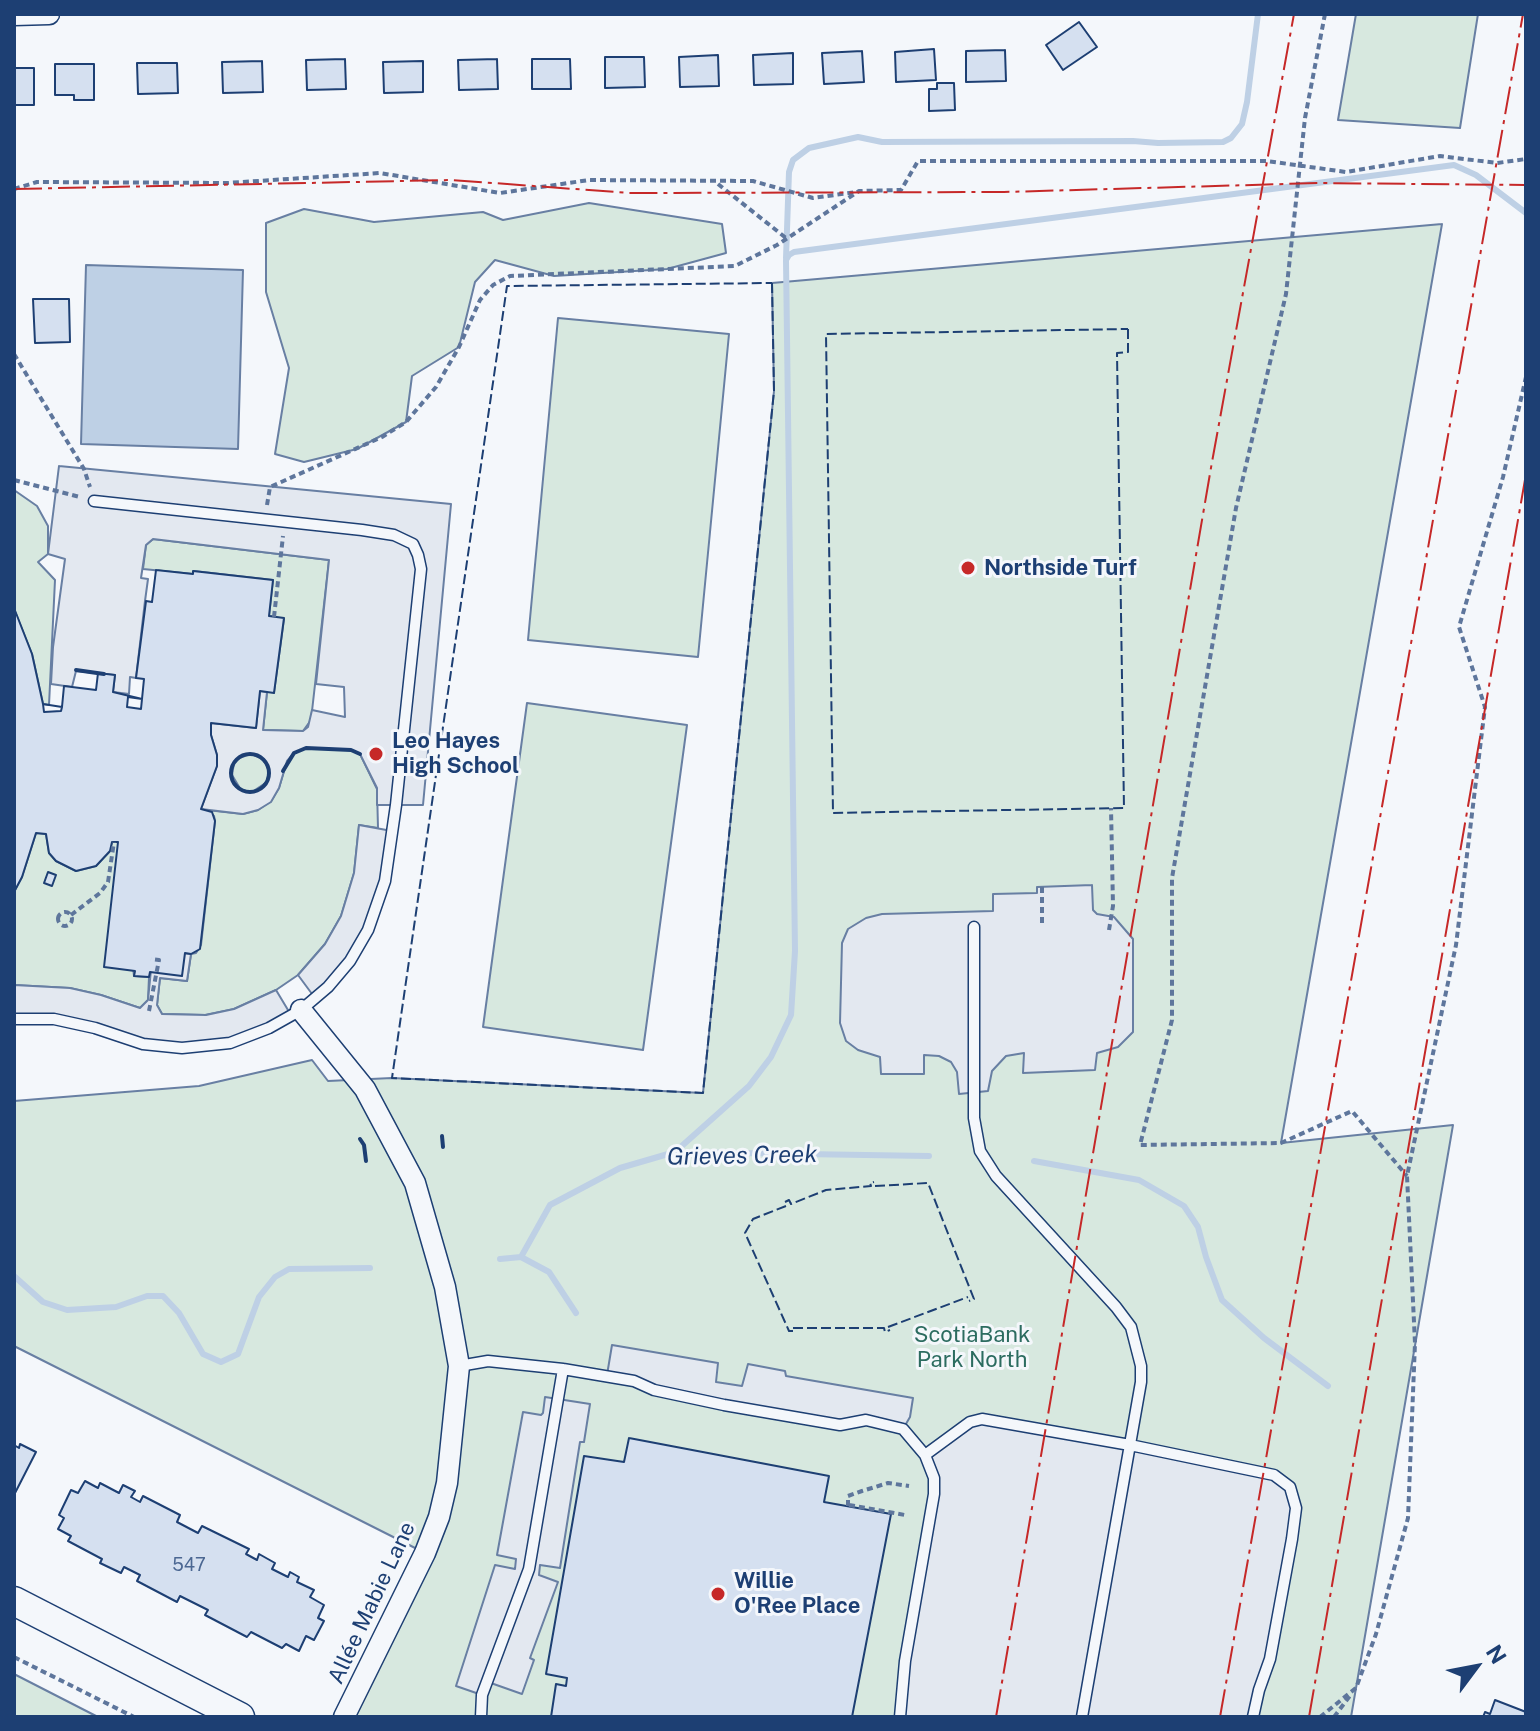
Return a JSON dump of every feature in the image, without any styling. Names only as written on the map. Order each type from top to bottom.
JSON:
[{"type":"main road","points":[[14,1601],[240,1717]]},
{"type":"street","points":[[14,15],[49,14]]},
{"type":"street","name":"Allée Mabie Lane","points":[[301,1010],[365,1089],[415,1183],[445,1287],[459,1366],[447,1483],[439,1517],[425,1553],[344,1717]]},
{"type":"lane","points":[[14,1019],[54,1019],[95,1028],[143,1044],[182,1048],[230,1043],[269,1028],[301,1010],[328,987],[350,961],[368,930],[385,881],[421,569],[413,544],[404,538],[362,530],[94,501]]},
{"type":"lane","points":[[974,927],[975,1135],[980,1151],[991,1169],[1106,1294],[1131,1327],[1141,1366],[1141,1382],[1082,1717]]},
{"type":"lane","points":[[459,1366],[488,1361],[563,1369],[634,1381],[654,1390],[724,1405],[840,1425],[866,1420],[903,1429],[925,1455],[934,1478],[934,1494],[905,1661],[900,1717]]},
{"type":"lane","points":[[481,1717],[482,1695],[529,1569],[563,1369]]},
{"type":"lane","points":[[925,1455],[970,1422],[982,1419],[1274,1475],[1290,1487],[1296,1508],[1292,1539],[1270,1659],[1253,1717]]},
{"type":"path","points":[[1325,14],[1305,118],[1286,294],[1236,508],[1172,878],[1172,1020],[1140,1145],[1281,1143],[1352,1111],[1407,1176]]},
{"type":"path","points":[[14,189],[37,182],[227,183],[380,173],[500,193],[589,180],[753,181],[813,198],[859,191],[901,190],[918,161],[1267,161],[1346,172],[1440,156],[1497,163],[1526,159]]},
{"type":"path","points":[[716,182],[787,239]]},
{"type":"path","points":[[265,520],[270,487],[382,437],[406,422],[436,387],[459,347],[480,300],[493,285],[510,276],[735,266],[787,239],[859,191]]},
{"type":"path","points":[[14,354],[84,469],[94,501]]},
{"type":"path","points":[[1334,1717],[1356,1688],[1376,1634],[1408,1518],[1415,1343],[1407,1176],[1456,945],[1485,707],[1459,627],[1503,477],[1526,377]]},
{"type":"path","points":[[14,480],[94,501]]},
{"type":"path","points":[[274,617],[280,554]]},
{"type":"path","points":[[1109,930],[1113,906],[1111,808]]},
{"type":"path","points":[[71,915],[100,893],[108,882],[114,842]]},
{"type":"path","points":[[1042,887],[1042,926]]},
{"type":"path","points":[[149,1011],[159,960],[151,959]]},
{"type":"path","points":[[905,1515],[848,1505],[848,1496],[888,1483],[909,1486]]},
{"type":"path","points":[[14,1657],[134,1717]]},
{"type":"path","points":[[1320,1717],[1356,1688]]},
{"type":"green space","points":[[1356,14],[1478,14],[1460,128],[1338,120]]},
{"type":"green space","points":[[589,203],[722,224],[726,253],[667,269],[554,276],[495,260],[475,282],[459,347],[412,376],[406,422],[357,449],[304,462],[275,454],[289,368],[266,292],[266,223],[304,209],[374,222],[483,212],[503,220]]},
{"type":"green space","name":"ScotiaBank Park North","points":[[1442,224],[1281,1143],[1453,1125],[1351,1717],[344,1717],[425,1553],[14,1346],[14,1101],[199,1086],[312,1060],[328,1081],[392,1078],[703,1093],[774,391],[772,283]]},
{"type":"green space","points":[[558,318],[729,334],[698,657],[528,640]]},
{"type":"green space","points":[[14,490],[37,506],[48,526],[48,554],[38,562],[55,580],[49,705],[43,704],[32,654],[14,609]]},
{"type":"green space","points":[[153,539],[329,560],[311,720],[303,731],[263,730],[267,692],[274,692],[284,619],[269,616],[273,580],[143,569],[146,545]]},
{"type":"green space","points":[[527,703],[687,725],[643,1050],[483,1027]]},
{"type":"green space","points":[[306,748],[351,750],[360,754],[377,789],[378,828],[359,825],[354,873],[341,916],[325,944],[298,975],[276,990],[234,1009],[205,1015],[162,1014],[157,1005],[160,978],[187,981],[191,954],[196,953],[201,945],[215,821],[207,810],[243,814],[258,810],[271,801],[279,788],[287,761],[294,753]]},
{"type":"green space","points":[[250,754],[263,760],[269,773],[263,786],[250,792],[237,786],[231,773],[237,760]]},
{"type":"green space","points":[[36,833],[46,834],[49,853],[56,861],[76,871],[96,866],[110,851],[112,842],[118,842],[134,976],[149,977],[148,1000],[140,1008],[70,988],[14,985],[14,892]]},
{"type":"green space","points":[[14,1674],[98,1717],[14,1717]]},
{"type":"shaded area","points":[[59,466],[451,504],[423,805],[377,805],[377,788],[360,754],[351,750],[306,748],[294,753],[287,761],[271,802],[258,810],[243,814],[201,809],[217,766],[211,723],[256,728],[260,691],[267,692],[263,730],[303,731],[308,727],[312,710],[345,717],[344,687],[316,684],[329,560],[153,539],[146,545],[141,578],[148,579],[136,678],[130,677],[129,694],[113,692],[115,675],[76,671],[72,687],[51,684],[65,559],[48,554]],"holes":[[[251,754],[263,759],[269,770],[267,782],[252,792],[241,790],[232,775],[234,763]]]},
{"type":"shaded area","points":[[359,825],[392,831],[368,930],[315,998],[298,975],[325,944],[341,916],[354,873]]},
{"type":"shaded area","points":[[1092,885],[1093,910],[1097,914],[1114,917],[1133,939],[1133,1032],[1118,1047],[1097,1053],[1095,1070],[1023,1073],[1024,1053],[1006,1056],[992,1071],[988,1091],[959,1094],[957,1072],[951,1062],[939,1056],[924,1055],[924,1074],[881,1074],[880,1057],[858,1050],[846,1041],[840,1023],[842,943],[848,929],[866,918],[882,914],[993,911],[993,894],[1037,893],[1037,887]]},
{"type":"shaded area","points":[[153,950],[191,954],[187,981],[160,978],[157,1005],[162,1014],[206,1015],[234,1009],[276,990],[291,1015],[230,1043],[143,1044],[95,1028],[14,1019],[14,985],[70,988],[140,1008],[148,1000]]},
{"type":"shaded area","points":[[612,1345],[718,1363],[716,1382],[742,1386],[748,1364],[785,1371],[786,1376],[913,1398],[910,1417],[903,1429],[885,1423],[840,1425],[607,1375]]},
{"type":"shaded area","points":[[545,1397],[590,1404],[584,1442],[580,1442],[560,1568],[540,1565],[539,1575],[558,1582],[530,1658],[534,1660],[522,1694],[488,1682],[482,1695],[456,1686],[495,1565],[515,1569],[516,1559],[497,1555],[523,1412],[541,1415]]},
{"type":"shaded area","points":[[982,1419],[1274,1475],[1290,1487],[1296,1508],[1253,1717],[900,1717],[934,1494],[925,1455]]},
{"type":"water","points":[[86,265],[243,270],[238,449],[81,444]]},
{"type":"building","points":[[1079,22],[1097,47],[1063,70],[1046,45]]},
{"type":"building","points":[[934,49],[936,80],[896,82],[895,52]]},
{"type":"building","points":[[1005,50],[1006,81],[966,82],[966,51]]},
{"type":"building","points":[[862,51],[864,82],[824,84],[822,53]]},
{"type":"building","points":[[793,53],[793,84],[754,85],[753,55]]},
{"type":"building","points":[[718,55],[719,86],[680,87],[679,57]]},
{"type":"building","points":[[605,57],[644,57],[645,87],[605,88]]},
{"type":"building","points":[[345,59],[346,89],[307,90],[306,60]]},
{"type":"building","points":[[497,59],[498,89],[459,90],[458,60]]},
{"type":"building","points":[[532,59],[570,59],[571,89],[532,89]]},
{"type":"building","points":[[262,61],[263,92],[223,93],[222,62]]},
{"type":"building","points":[[423,61],[423,92],[384,93],[383,62]]},
{"type":"building","points":[[137,63],[177,63],[178,93],[138,94]]},
{"type":"building","points":[[55,64],[94,64],[94,100],[74,100],[74,95],[55,95]]},
{"type":"building","points":[[14,68],[34,68],[34,105],[14,105]]},
{"type":"building","points":[[937,83],[954,83],[955,110],[929,111],[929,89],[937,89]]},
{"type":"building","points":[[33,299],[69,299],[70,342],[35,343]]},
{"type":"building","points":[[156,570],[273,580],[269,616],[284,618],[274,693],[260,691],[256,728],[211,723],[217,766],[201,809],[212,812],[215,821],[200,949],[191,954],[185,953],[182,976],[150,972],[149,977],[134,976],[135,971],[104,967],[118,842],[112,842],[110,851],[96,866],[76,871],[56,861],[49,853],[46,834],[36,833],[14,892],[14,608],[32,654],[43,704],[62,707],[64,686],[96,690],[98,673],[115,675],[113,692],[142,699],[144,679],[136,678],[146,601],[152,602]]},
{"type":"building","points":[[128,697],[142,699],[141,709],[127,707]]},
{"type":"building","points":[[43,704],[62,707],[61,711],[44,712]]},
{"type":"building","points":[[48,872],[56,875],[52,886],[44,883]]},
{"type":"building","name":"Willie O'Ree Place","points":[[629,1438],[829,1476],[824,1502],[891,1514],[852,1717],[551,1717],[556,1684],[566,1686],[567,1678],[546,1674],[584,1456],[624,1462]]},
{"type":"building","points":[[20,1444],[36,1452],[14,1495],[14,1445],[19,1448]]},
{"type":"building","points":[[85,1481],[98,1488],[100,1483],[119,1493],[123,1485],[135,1491],[131,1497],[140,1502],[143,1496],[180,1515],[177,1522],[198,1533],[202,1526],[249,1549],[246,1554],[257,1560],[259,1554],[275,1563],[272,1569],[288,1577],[290,1572],[299,1577],[297,1582],[314,1590],[310,1597],[324,1605],[318,1618],[324,1621],[314,1640],[306,1636],[299,1651],[286,1644],[282,1648],[251,1632],[247,1637],[205,1615],[208,1610],[180,1596],[177,1602],[137,1581],[140,1575],[124,1567],[121,1573],[68,1541],[71,1536],[58,1529],[64,1518],[59,1515],[71,1490],[78,1493]]},
{"type":"building","points":[[1495,1700],[1526,1712],[1526,1717],[1483,1717],[1485,1712],[1490,1714]]},
{"type":"waterway","points":[[786,258],[789,172],[793,160],[809,148],[858,137],[882,142],[1158,143],[1223,142],[1231,138],[1242,124],[1247,102],[1258,14]]},
{"type":"waterway","points":[[675,1152],[749,1086],[771,1057],[791,1015],[795,951],[786,260],[789,255],[1454,165],[1476,175],[1526,213]]},
{"type":"waterway","name":"Grieves Creek","points":[[500,1259],[521,1257],[550,1205],[620,1168],[675,1152],[929,1156]]},
{"type":"waterway","name":"Grieves Creek","points":[[1034,1161],[1139,1180],[1184,1206],[1198,1227],[1222,1300],[1264,1338],[1328,1386]]},
{"type":"waterway","points":[[521,1257],[549,1272],[576,1313]]},
{"type":"waterway","name":"Grieves Creek","points":[[14,1276],[43,1302],[67,1310],[116,1307],[147,1296],[163,1296],[179,1313],[203,1354],[221,1362],[238,1354],[259,1297],[275,1277],[289,1269],[370,1268]]},
{"type":"fence","points":[[772,283],[774,391],[703,1093],[392,1078],[507,286],[772,283]]},
{"type":"fence","points":[[1128,329],[1128,352],[1117,353],[1124,808],[833,813],[826,334],[1128,329]]},
{"type":"fence","points":[[785,1202],[789,1200],[791,1204],[826,1190],[871,1186],[870,1183],[874,1182]]},
{"type":"fence","points":[[875,1186],[928,1183],[974,1299],[969,1301]]},
{"type":"fence","points":[[786,1206],[753,1219],[745,1233],[789,1331],[793,1331]]},
{"type":"fence","points":[[888,1327],[968,1297]]},
{"type":"fence","points":[[793,1328],[890,1330]]},
{"type":"wall","points":[[76,670],[104,674]]},
{"type":"wall","points":[[283,771],[294,753],[306,748],[351,750],[360,754]]},
{"type":"wall","points":[[250,754],[263,760],[269,773],[263,786],[250,792],[237,786],[231,773],[237,760],[250,754]]},
{"type":"wall","points":[[442,1136],[443,1147]]},
{"type":"wall","points":[[360,1139],[366,1161]]},
{"type":"power","points":[[996,1717],[1212,462],[1294,14]]},
{"type":"power","points":[[1220,1717],[1523,14]]},
{"type":"power","points":[[14,189],[452,180],[629,193],[1004,192],[1320,183],[1525,185]]},
{"type":"power","points":[[1309,1717],[1526,474]]},
{"type":"place","name":"Northside Turf","points":[[968,568]]},
{"type":"place","name":"Leo Hayes High School","points":[[376,754]]},
{"type":"place","name":"Willie O'Ree Place","points":[[718,1594]]}]
